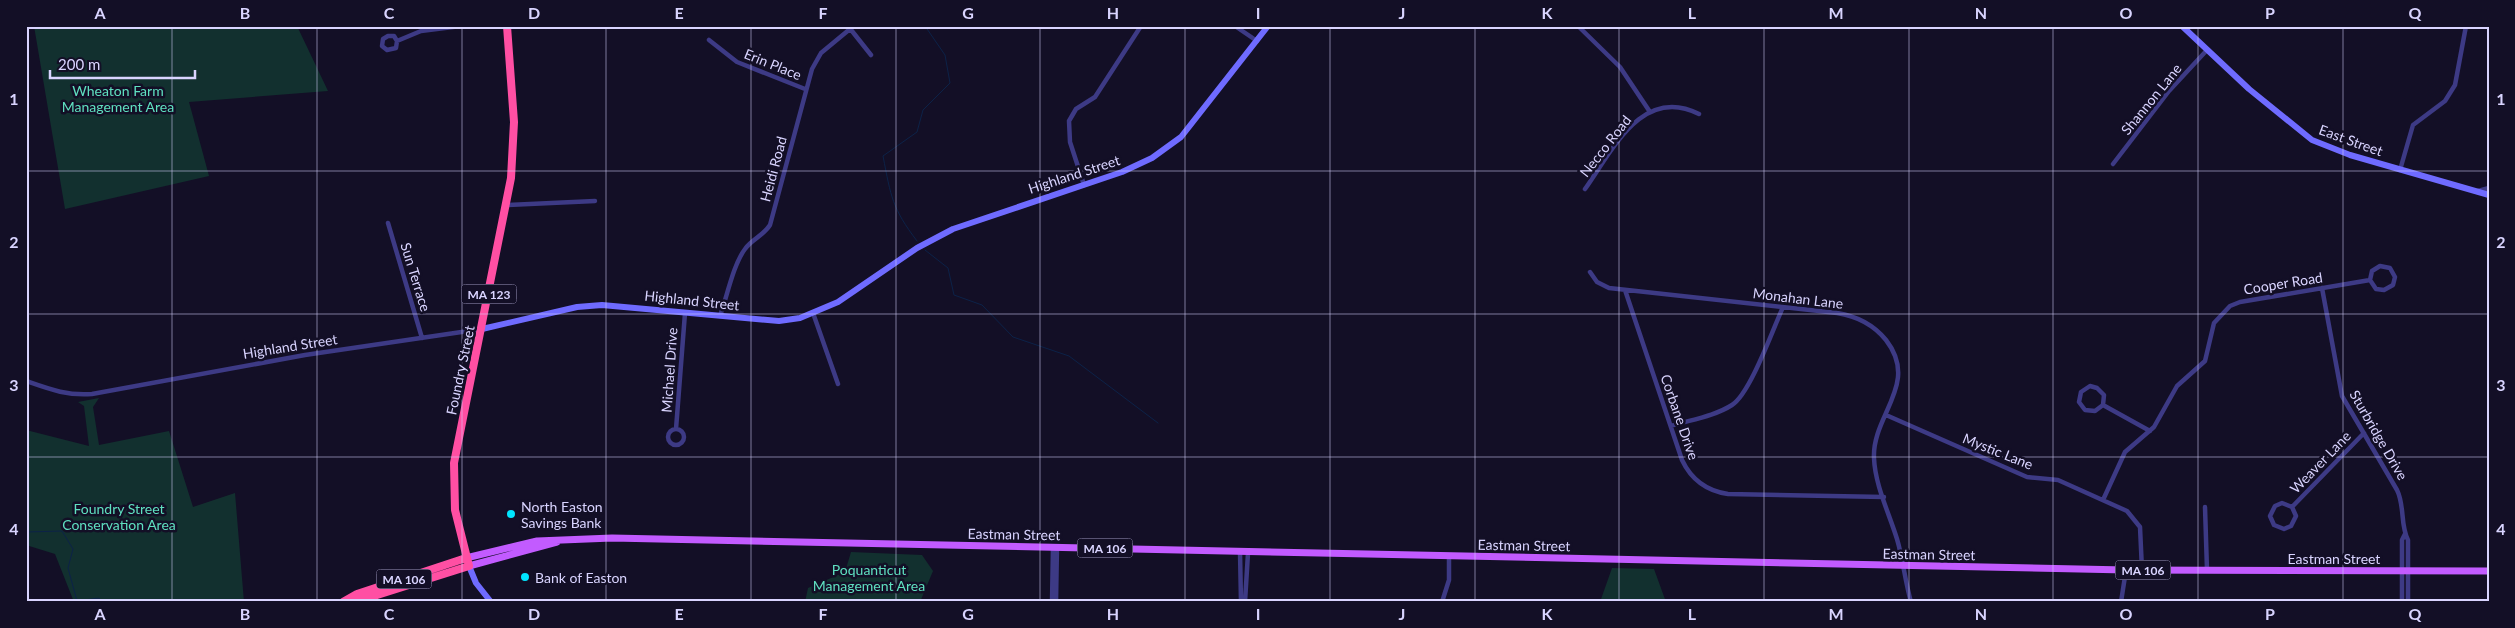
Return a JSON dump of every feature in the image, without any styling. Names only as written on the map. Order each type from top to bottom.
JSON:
[{"type":"highway","name":"Foundry Street","points":[[467,562],[455,510],[454,463],[511,178],[514,134],[507,26]]},
{"type":"highway","name":"MA 106","points":[[343,602],[357,594],[467,562]]},
{"type":"highway","name":"MA 106","points":[[355,602],[467,562]]},
{"type":"main road","name":"Eastman Street","points":[[467,562],[537,541],[617,538],[1248,553],[2126,570],[2489,571]]},
{"type":"street","points":[[397,41],[421,31],[461,26]]},
{"type":"street","points":[[1084,185],[1070,142],[1069,121],[1076,109],[1095,97],[1141,26]]},
{"type":"street","points":[[1235,26],[1257,41]]},
{"type":"street","name":"Highland Street","points":[[26,381],[64,394],[92,394],[305,355],[482,330],[583,306],[623,305],[779,321],[800,318],[844,299],[937,236],[998,212],[1135,167],[1177,140],[1268,26]]},
{"type":"street","points":[[1578,26],[1620,67],[1650,112]]},
{"type":"street","points":[[2400,170],[2413,125],[2445,101],[2455,85],[2466,26]]},
{"type":"street","points":[[849,28],[871,55]]},
{"type":"street","name":"Heidi Road","points":[[720,316],[742,252],[770,225],[805,89],[812,69],[821,54],[849,28]]},
{"type":"street","name":"East Street","points":[[2186,28],[2207,50],[2306,137],[2332,149],[2489,195]]},
{"type":"street","name":"Erin Place","points":[[709,40],[737,62],[805,89]]},
{"type":"street","name":"Shannon Lane","points":[[2113,164],[2169,91],[2207,50]]},
{"type":"street","name":"Necco Road","points":[[1585,189],[1628,129],[1650,112],[1678,107],[1699,114]]},
{"type":"street","points":[[2475,191],[2489,188]]},
{"type":"street","points":[[507,205],[595,201]]},
{"type":"street","name":"Sun Terrace","points":[[388,223],[422,338]]},
{"type":"street","name":"Cooper Road","points":[[2380,266],[2390,268],[2395,277],[2393,284],[2384,290],[2376,289],[2370,280],[2372,271],[2380,266]]},
{"type":"street","name":"Monahan Lane","points":[[1590,272],[1600,285],[1625,290],[1783,307],[1855,317],[1881,334],[1892,348],[1898,372],[1895,394],[1876,441],[1874,458],[1911,602]]},
{"type":"street","name":"Cooper Road","points":[[2103,500],[2125,452],[2150,432],[2177,386],[2205,361],[2214,323],[2230,306],[2240,302],[2370,280]]},
{"type":"street","name":"Sturbridge Drive","points":[[2322,288],[2340,390],[2400,496],[2404,511],[2405,534],[2408,540],[2405,571]]},
{"type":"street","name":"Corbane Drive","points":[[1625,290],[1685,466],[1702,485],[1715,491],[1738,495],[1884,497]]},
{"type":"street","points":[[1671,426],[1725,408],[1737,401],[1747,387],[1783,307]]},
{"type":"street","name":"Michael Drive","points":[[676,428],[685,312]]},
{"type":"street","points":[[813,313],[838,384]]},
{"type":"street","points":[[2090,386],[2097,388],[2104,395],[2103,406],[2095,411],[2085,410],[2079,402],[2081,392],[2090,386]]},
{"type":"street","points":[[2103,406],[2150,432]]},
{"type":"street","name":"Mystic Lane","points":[[1886,416],[2023,475],[2058,480],[2127,511],[2138,524],[2142,538],[2142,570]]},
{"type":"street","name":"Weaver Lane","points":[[2292,507],[2364,433]]},
{"type":"street","name":"Weaver Lane","points":[[2282,503],[2292,507],[2296,516],[2291,526],[2281,529],[2274,525],[2270,516],[2273,508],[2282,503]]},
{"type":"street","points":[[2205,507],[2207,570]]},
{"type":"street","points":[[1052,602],[1055,547]]},
{"type":"street","points":[[1055,547],[1056,602]]},
{"type":"street","points":[[1240,552],[1241,602]]},
{"type":"street","points":[[1245,602],[1248,553]]},
{"type":"street","points":[[1442,602],[1450,580],[1449,556]]},
{"type":"street","points":[[467,562],[476,583],[492,602]]},
{"type":"street","points":[[2121,602],[2126,570]]},
{"type":"street","points":[[2402,602],[2405,571]]},
{"type":"street","points":[[2405,571],[2408,602]]},
{"type":"green space","name":"Wheaton Farm Management Area","points":[[34,26],[297,26],[328,91],[189,102],[209,176],[65,209]]},
{"type":"green space","name":"Foundry Street Conservation Area","points":[[99,398],[93,407],[99,445],[169,431],[193,507],[235,493],[244,602],[74,602],[55,554],[26,545],[26,430],[89,446],[84,406],[78,402]]},
{"type":"green space","name":"Poquanticut Management Area","points":[[851,552],[922,555],[933,571],[920,602],[805,602],[808,588],[845,572]]},
{"type":"green space","points":[[1612,568],[1654,569],[1666,602],[1600,602]]},
{"type":"waterway","points":[[917,241],[897,210],[888,182],[883,156],[917,132],[923,110],[950,83],[945,55],[925,26]]},
{"type":"waterway","points":[[925,250],[948,268],[954,295],[982,305],[1013,337],[1069,356],[1158,423]]},
{"type":"waterway","points":[[26,532],[62,531],[73,549],[68,568],[77,601],[99,598],[103,602]]},
{"type":"place","name":"North Easton Savings Bank","points":[[511,514]]},
{"type":"place","name":"Bank of Easton","points":[[525,577]]}]
